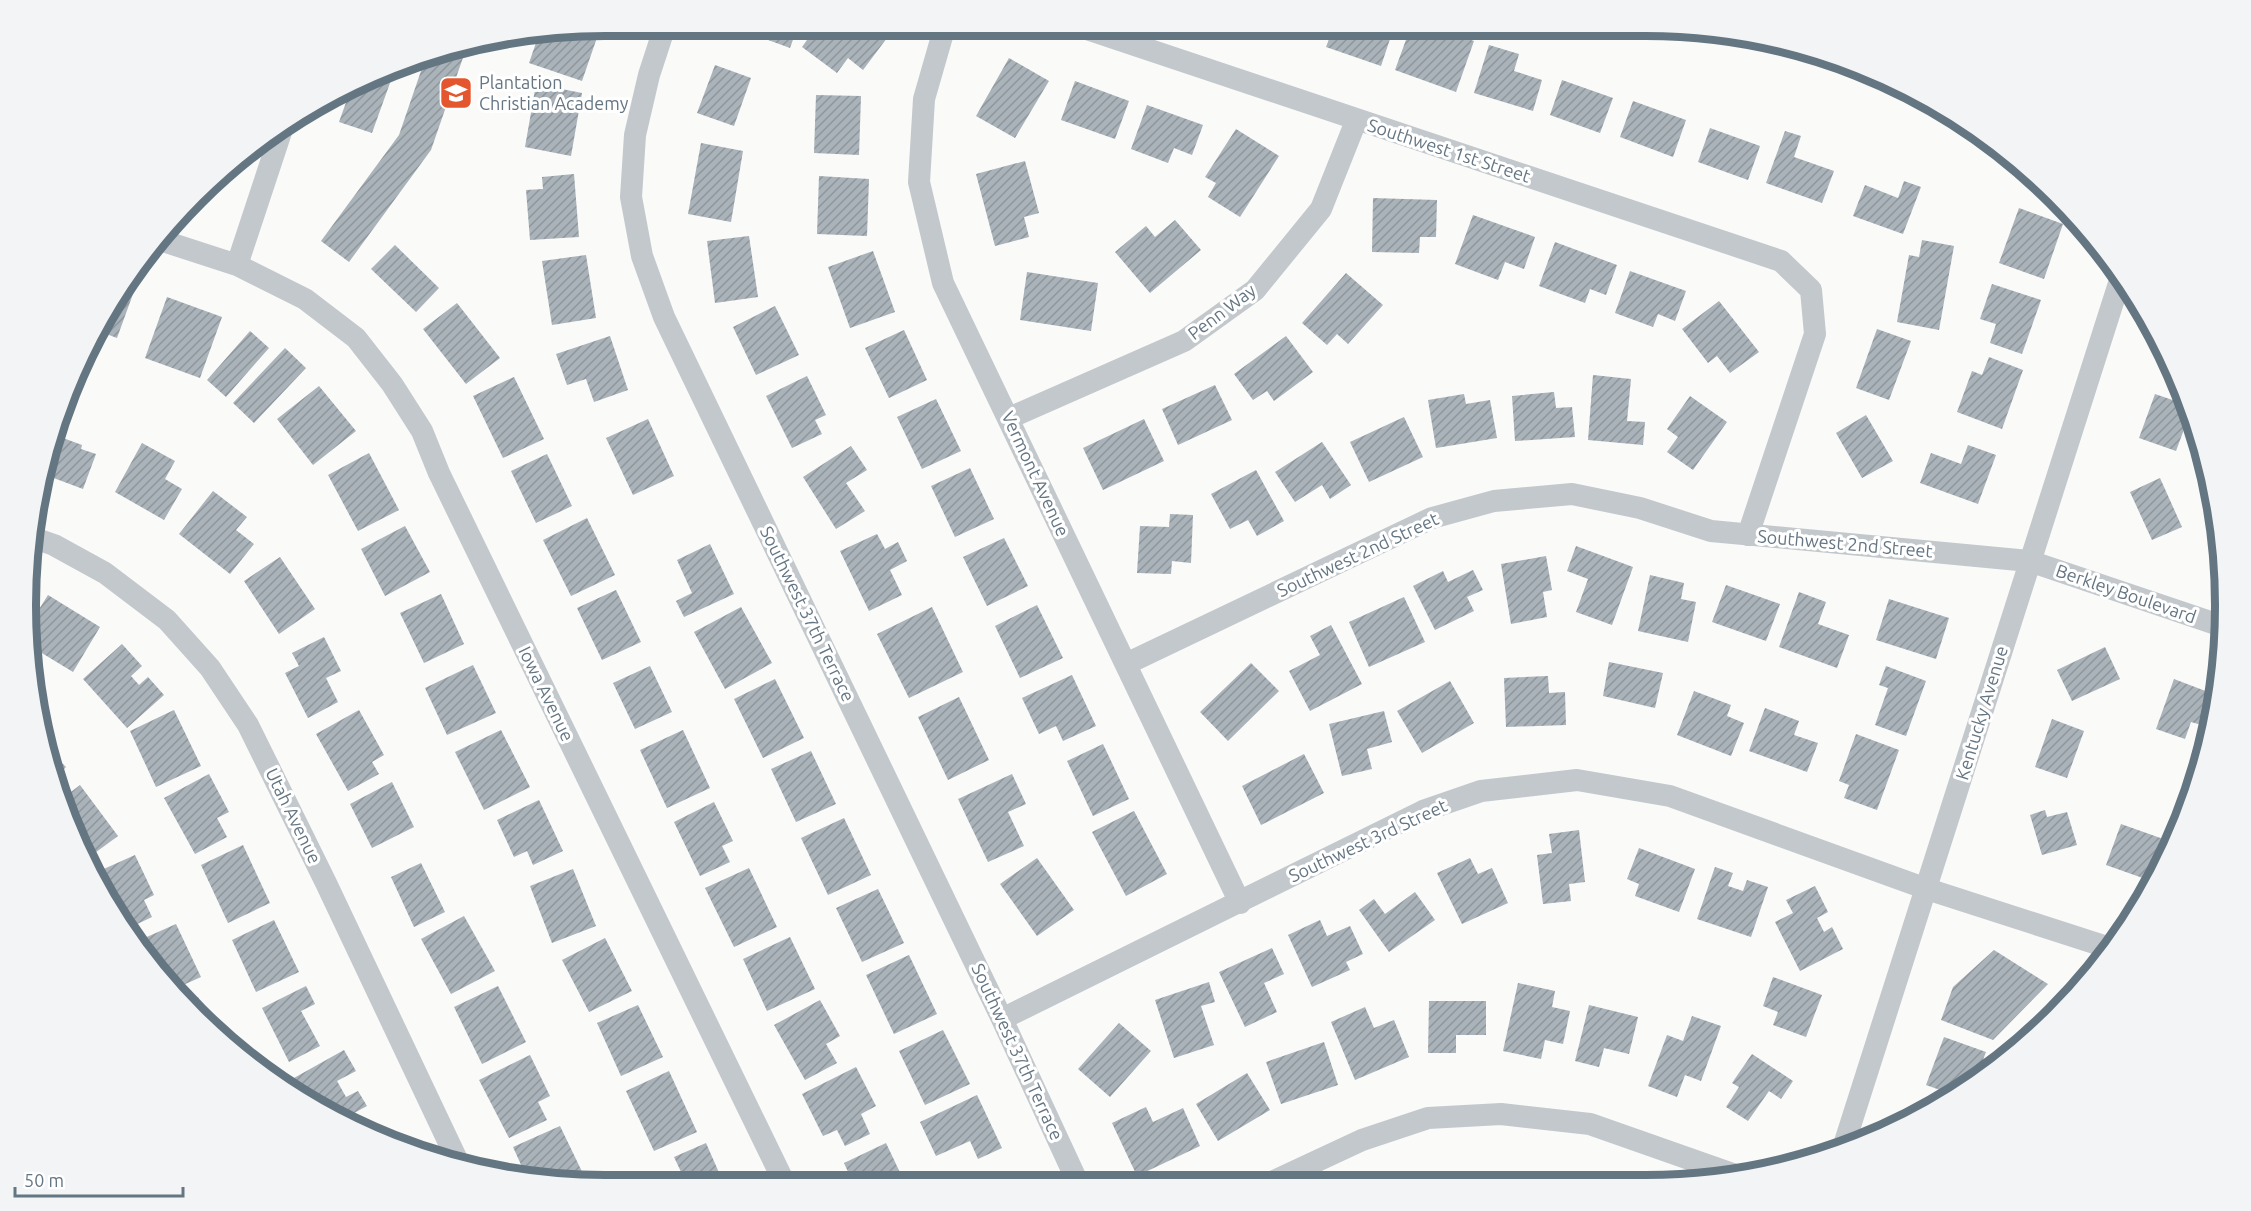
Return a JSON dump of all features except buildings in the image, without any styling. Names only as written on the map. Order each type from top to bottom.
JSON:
[{"type":"street","name":"Southwest 37th Terrace","points":[[662,36],[649,75],[635,135],[631,196],[642,256],[664,317],[1002,1019],[1074,1175]]},
{"type":"street","name":"Vermont Avenue","points":[[942,36],[924,99],[919,182],[943,283],[1240,903]]},
{"type":"street","name":"Southwest 1st Street","points":[[1108,36],[1782,261],[1811,290],[1815,334],[1748,535]]},
{"type":"street","name":"Penn Way","points":[[1009,418],[1184,341],[1255,290],[1321,209],[1356,120]]},
{"type":"street","points":[[237,265],[278,140]]},
{"type":"street","name":"Iowa Avenue","points":[[167,242],[237,265],[305,299],[356,338],[392,384],[422,431],[454,506],[781,1175]]},
{"type":"street","name":"Kentucky Avenue","points":[[1846,1138],[2118,287]]},
{"type":"street","name":"Southwest 2nd Street","points":[[1126,664],[1432,518],[1494,501],[1572,494],[1640,508],[1711,531],[2030,561]]},
{"type":"street","name":"Utah Avenue","points":[[40,540],[54,545],[105,573],[167,620],[217,678],[248,725],[326,883],[455,1155]]},
{"type":"street","name":"Berkley Boulevard","points":[[2030,561],[2215,623]]},
{"type":"street","name":"Southwest 3rd Street","points":[[1002,1019],[1423,812],[1481,791],[1577,780],[1670,796],[1927,889],[2102,945]]},
{"type":"street","points":[[1287,1175],[1362,1140],[1428,1118],[1500,1114],[1590,1124],[1721,1170]]},
{"type":"place","name":"Plantation Christian Academy","points":[[456,93]]}]
